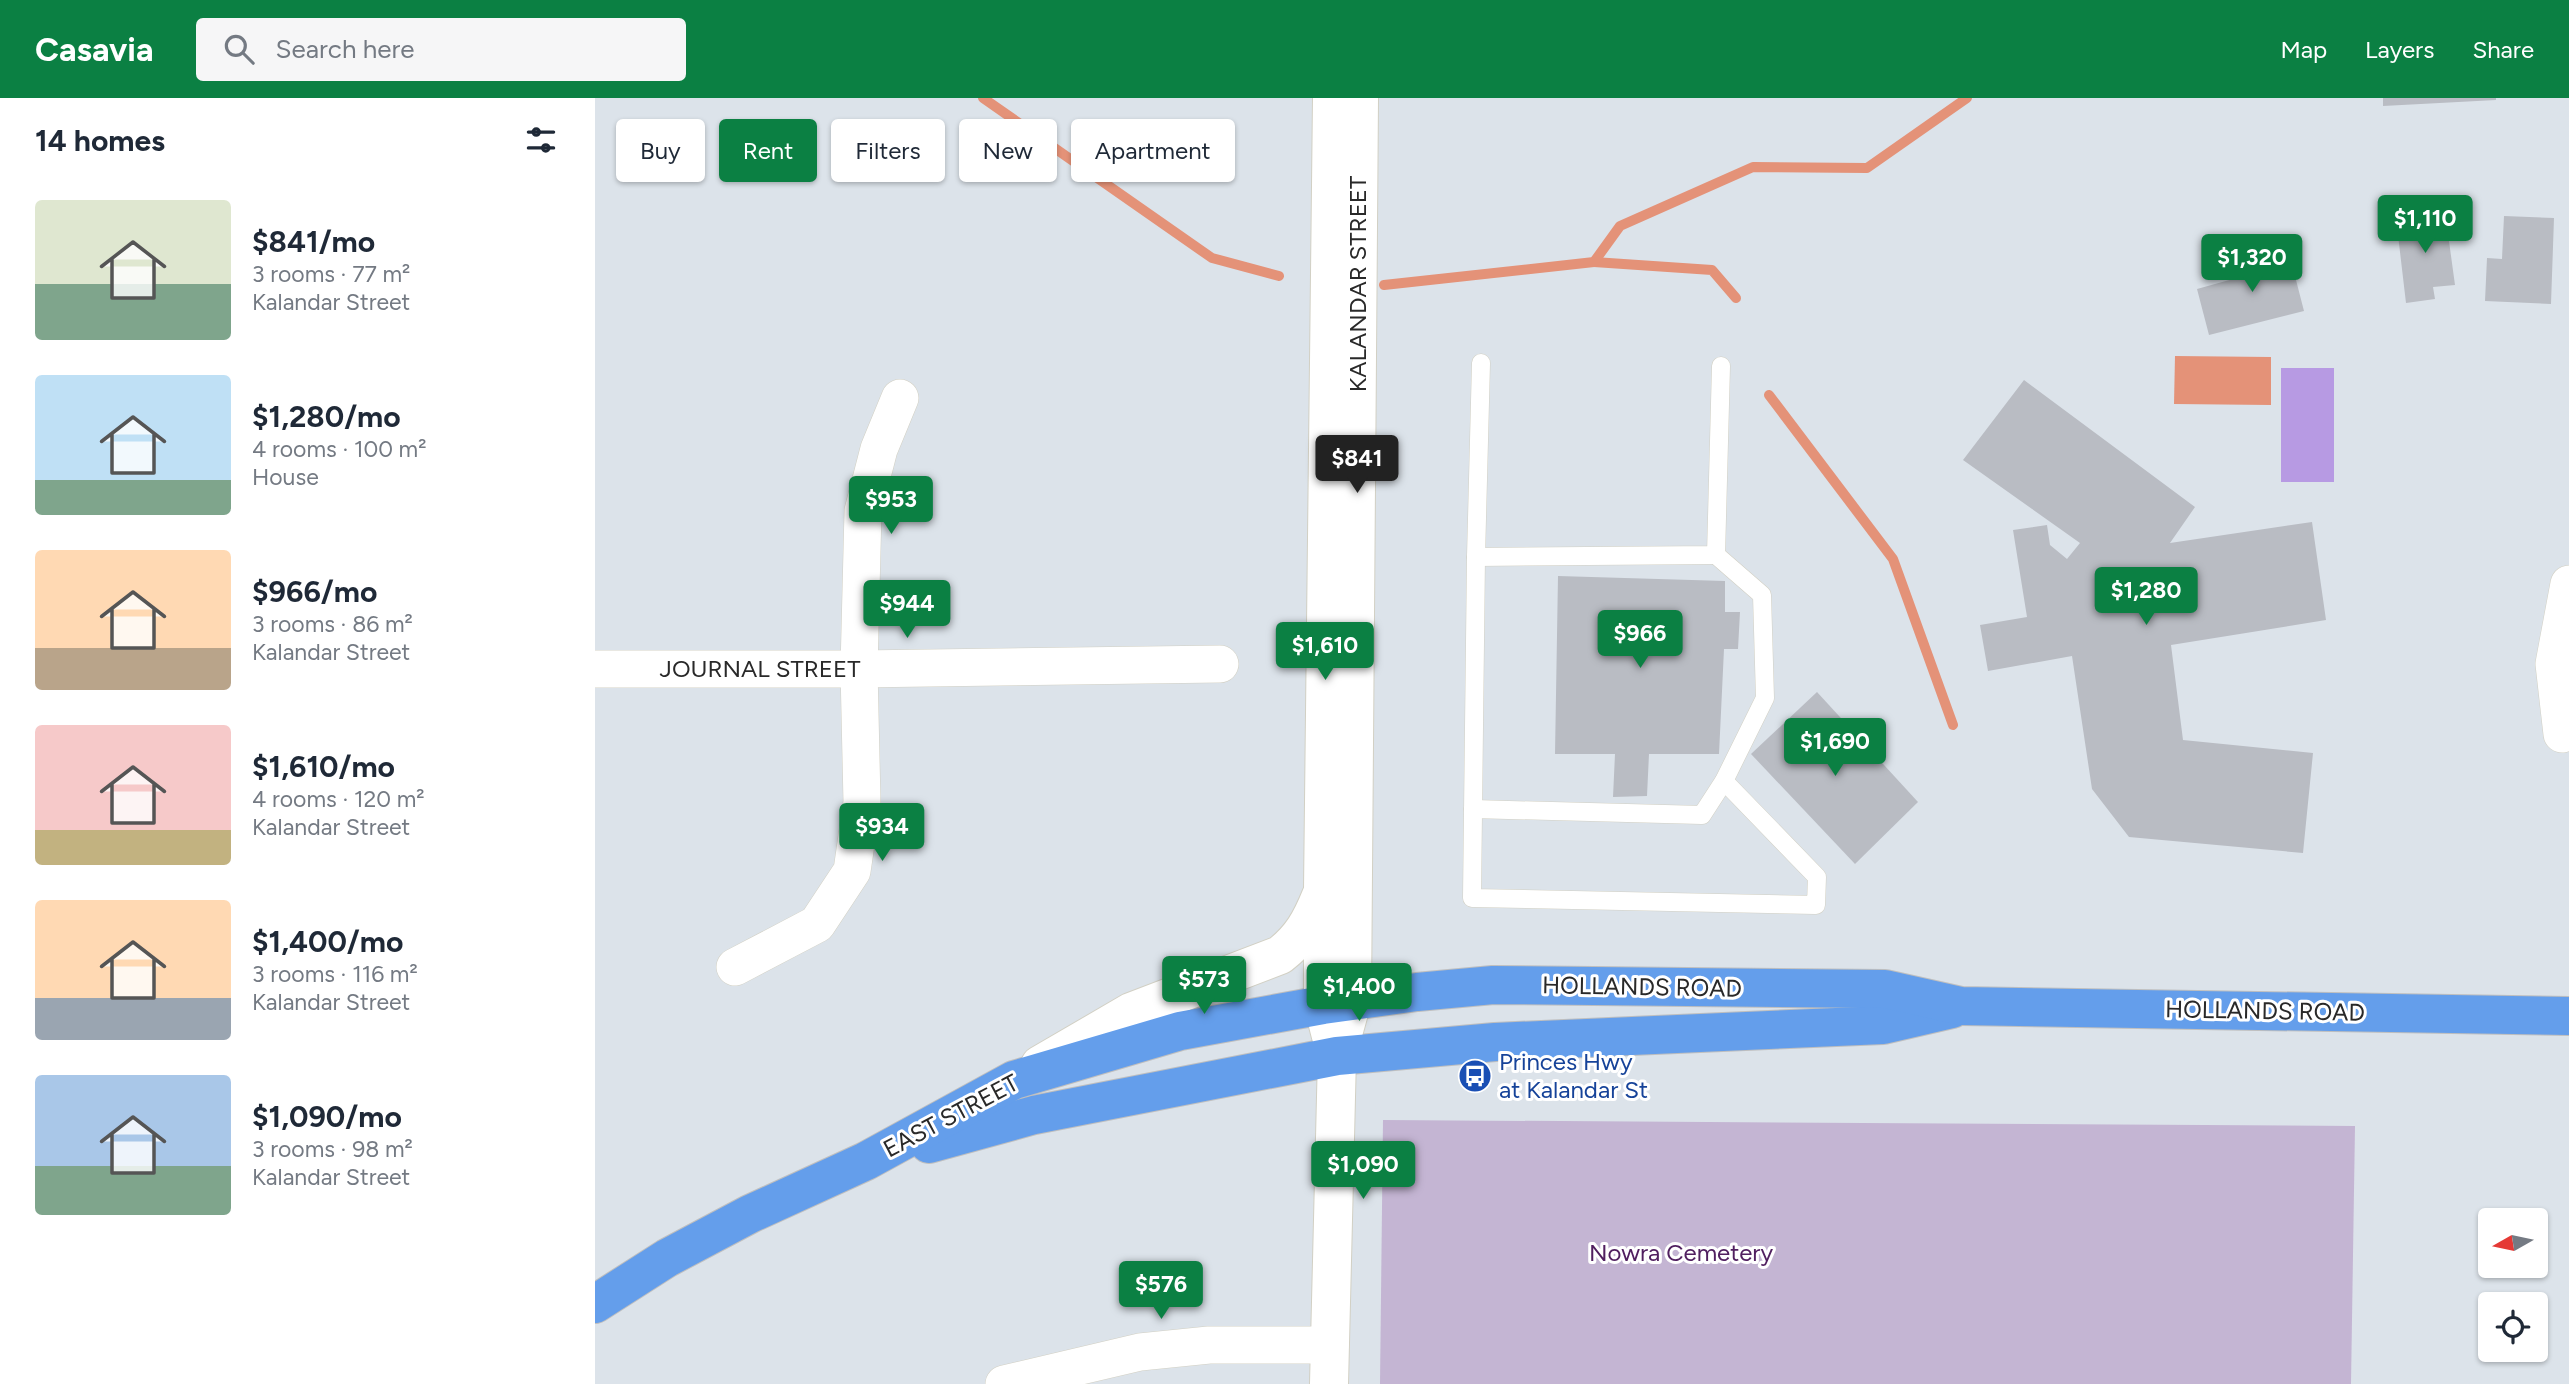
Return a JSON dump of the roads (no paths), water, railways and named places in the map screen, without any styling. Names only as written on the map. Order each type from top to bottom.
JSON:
[{"type":"highway","name":"HOLLANDS ROAD","points":[[1337,1003],[1493,985],[1885,989],[1961,1006],[2569,1016]]},
{"type":"highway","name":"EAST STREET","points":[[595,1304],[667,1258],[750,1214],[866,1161],[1014,1080],[1180,1031],[1337,1003]]},
{"type":"highway","name":"HOLLANDS ROAD","points":[[1337,1056],[1495,1042],[1883,1026],[1961,1006]]},
{"type":"highway","name":"EAST STREET","points":[[866,1161],[1034,1115],[1337,1056]]},
{"type":"main road","name":"KALANDAR STREET","points":[[1332,98],[1322,890],[1337,1003]]},
{"type":"main road","name":"KALANDAR STREET","points":[[1329,1384],[1359,98]]},
{"type":"main road","points":[[1014,1080],[1131,1012],[1280,956],[1296,943],[1306,929],[1322,890]]},
{"type":"street","points":[[735,967],[817,924],[852,871],[862,802],[859,669],[863,511],[879,449],[900,398]]},
{"type":"street","points":[[2563,734],[2554,664],[2569,584]]},
{"type":"street","name":"JOURNAL STREET","points":[[595,669],[859,669],[1220,664]]},
{"type":"street","points":[[1004,1384],[1140,1352],[1209,1345],[1330,1345]]},
{"type":"lane","points":[[1481,363],[1472,898],[1816,905],[1817,877],[1724,781]]},
{"type":"lane","points":[[1716,555],[1721,366]]},
{"type":"lane","points":[[1473,809],[1702,815],[1724,781],[1765,698],[1762,595],[1716,555],[1476,557]]},
{"type":"waterway","points":[[983,98],[1212,258],[1279,276]]},
{"type":"waterway","points":[[1384,285],[1594,262],[1620,226],[1753,167],[1867,168],[1967,98]]},
{"type":"waterway","points":[[1594,262],[1712,270],[1736,298]]},
{"type":"waterway","points":[[1769,395],[1893,559],[1953,725]]},
{"type":"place","name":"Princes Hwy at Kalandar St","points":[[1475,1076]]},
{"type":"park label","name":"Nowra Cemetery","points":[[1681,1253]]}]
